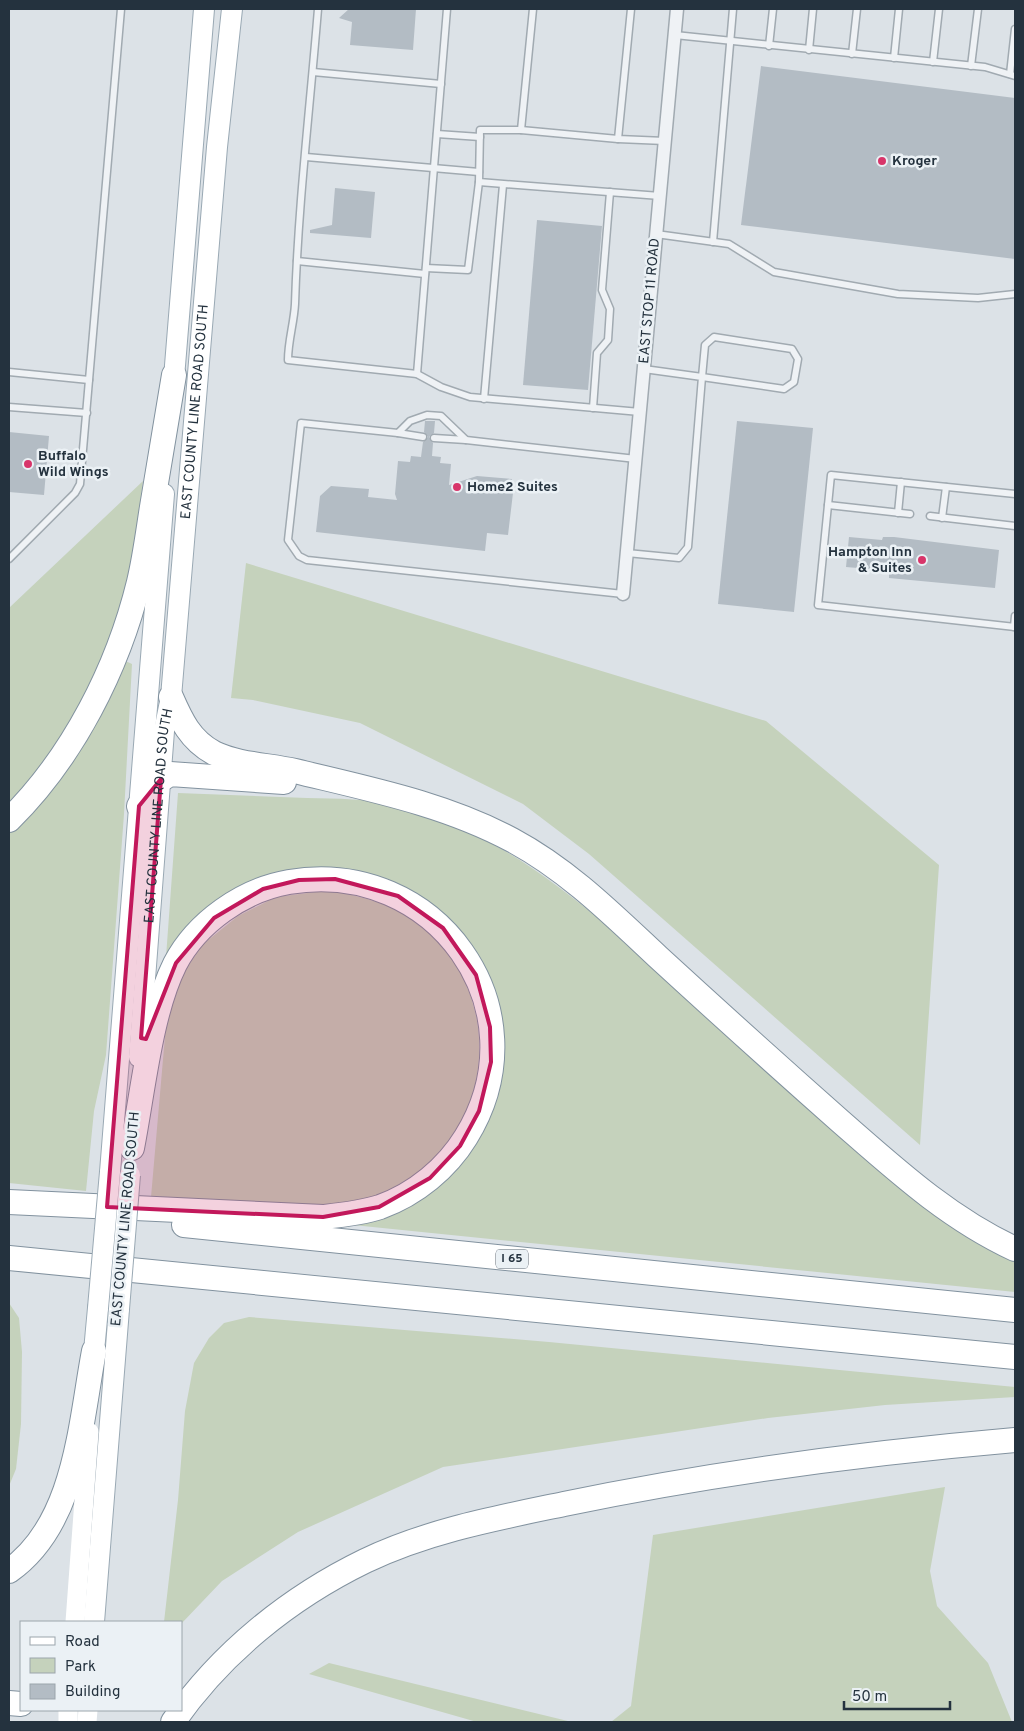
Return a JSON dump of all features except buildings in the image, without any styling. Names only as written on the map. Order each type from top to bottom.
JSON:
[{"type":"highway","points":[[9,820],[66,749],[101,685],[121,638],[139,582],[174,375]]},
{"type":"highway","points":[[170,697],[186,730],[193,738],[214,752],[239,761],[351,784],[430,805],[465,818],[514,841],[552,864],[595,898],[766,1056],[901,1175],[964,1222],[1015,1250]]},
{"type":"highway","points":[[139,806],[146,794],[161,778],[170,774],[351,784]]},
{"type":"highway","points":[[9,1202],[323,1217],[364,1211],[396,1200],[415,1189],[446,1164],[460,1146],[479,1111],[488,1078],[491,1044],[487,1010],[476,975],[467,959],[443,928],[413,904],[380,889],[350,880],[318,879],[282,883],[246,897],[229,906],[200,930],[183,951],[169,978],[156,1016],[132,1148]]},
{"type":"highway","name":"I 65","points":[[9,1207],[1015,1310]]},
{"type":"highway","points":[[9,1258],[203,1278],[498,1304],[1015,1357]]},
{"type":"highway","points":[[9,1273],[203,1278]]},
{"type":"highway","points":[[9,1571],[41,1539],[60,1506],[72,1469],[94,1351]]},
{"type":"highway","points":[[173,1722],[226,1659],[286,1608],[330,1580],[364,1562],[426,1537],[502,1517],[700,1479],[864,1456],[1015,1440]]},
{"type":"main road","name":"EAST COUNTY LINE ROAD SOUTH","points":[[75,1621],[94,1351],[204,9]]},
{"type":"main road","name":"EAST COUNTY LINE ROAD SOUTH","points":[[94,1621],[164,731],[170,697],[217,147],[232,9]]},
{"type":"street","name":"EAST STOP 11 ROAD","points":[[623,594],[677,9]]},
{"type":"lane","points":[[9,559],[75,494],[80,484],[121,9]]},
{"type":"lane","points":[[318,9],[294,318],[288,346],[288,360],[417,374],[441,387],[470,397],[640,412]]},
{"type":"lane","points":[[417,374],[447,9]]},
{"type":"lane","points":[[521,130],[533,9]]},
{"type":"lane","points":[[618,139],[631,9]]},
{"type":"lane","points":[[713,242],[733,9]]},
{"type":"lane","points":[[769,46],[772,9]]},
{"type":"lane","points":[[809,50],[813,9]]},
{"type":"lane","points":[[852,54],[857,9]]},
{"type":"lane","points":[[894,58],[900,9]]},
{"type":"lane","points":[[933,62],[939,9]]},
{"type":"lane","points":[[972,66],[978,9]]},
{"type":"lane","points":[[675,35],[985,67],[1012,75],[1015,28]]},
{"type":"lane","points":[[313,72],[441,84]]},
{"type":"lane","points":[[297,261],[425,271],[468,270],[479,182],[480,130],[521,130],[618,139],[665,140]]},
{"type":"lane","points":[[437,134],[480,136]]},
{"type":"lane","points":[[306,157],[434,170],[479,172]]},
{"type":"lane","points":[[479,182],[660,196]]},
{"type":"lane","points":[[484,398],[503,185]]},
{"type":"lane","points":[[593,408],[597,353],[608,340],[610,309],[602,290],[610,192]]},
{"type":"lane","points":[[656,234],[729,244],[774,272],[898,294],[978,298],[1015,294]]},
{"type":"lane","points":[[627,553],[679,558],[688,547],[702,377],[705,345],[714,337],[792,349],[798,358],[794,382],[784,389],[702,377],[644,368]]},
{"type":"lane","points":[[9,372],[89,380]]},
{"type":"lane","points":[[9,407],[87,413]]},
{"type":"lane","points":[[398,433],[410,421],[427,415],[441,416],[466,440]]},
{"type":"lane","points":[[423,437],[301,423],[288,540],[299,556],[307,560],[623,594]]},
{"type":"lane","points":[[434,438],[636,459]]},
{"type":"lane","points":[[1015,494],[831,475],[818,605],[1015,627],[1015,616]]},
{"type":"lane","points":[[898,513],[901,482]]},
{"type":"lane","points":[[942,518],[946,487]]},
{"type":"lane","points":[[828,505],[910,514]]},
{"type":"lane","points":[[930,516],[1015,526]]},
{"type":"highlighted area","points":[[161,779],[141,1038],[146,1039],[176,963],[214,918],[263,889],[299,880],[335,879],[398,896],[443,928],[476,975],[490,1027],[491,1062],[479,1111],[460,1146],[430,1178],[379,1207],[323,1217],[107,1207],[139,806]]},
{"type":"green space","points":[[143,481],[136,538],[125,595],[103,659],[83,700],[60,739],[9,804],[9,608]]},
{"type":"green space","points":[[246,563],[766,721],[939,865],[920,1145],[589,854],[523,804],[360,723],[253,700],[231,698]]},
{"type":"green space","points":[[121,659],[132,664],[124,814],[106,1055],[94,1111],[86,1191],[9,1183],[9,831]]},
{"type":"green space","points":[[178,793],[352,799],[387,803],[429,815],[484,839],[534,869],[607,925],[908,1195],[960,1232],[1015,1260],[1015,1292],[353,1225],[476,1138],[489,983],[469,943],[426,900],[377,877],[332,867],[281,872],[166,957]]},
{"type":"green space","points":[[331,890],[388,906],[409,916],[439,942],[456,964],[468,989],[476,1014],[479,1041],[478,1068],[472,1095],[453,1138],[434,1160],[409,1180],[380,1196],[350,1205],[301,1207],[151,1197],[166,1025],[177,983],[202,945],[238,916],[276,897]]},
{"type":"green space","points":[[9,1303],[19,1318],[22,1352],[21,1424],[16,1469],[9,1486]]},
{"type":"green space","points":[[249,1317],[549,1342],[1015,1387],[1015,1397],[885,1405],[768,1418],[443,1467],[298,1532],[222,1581],[182,1623],[182,1621],[164,1621],[178,1500],[185,1411],[194,1363],[209,1338],[224,1323]]},
{"type":"green space","points":[[945,1487],[930,1571],[937,1606],[988,1663],[1012,1722],[611,1722],[631,1706],[653,1535]]},
{"type":"green space","points":[[329,1663],[572,1722],[477,1722],[309,1674]]},
{"type":"place","name":"Kroger","points":[[882,161]]},
{"type":"place","name":"Buffalo Wild Wings","points":[[28,464]]},
{"type":"place","name":"Home2 Suites","points":[[457,487]]},
{"type":"place","name":"Hampton Inn & Suites","points":[[922,560]]}]
